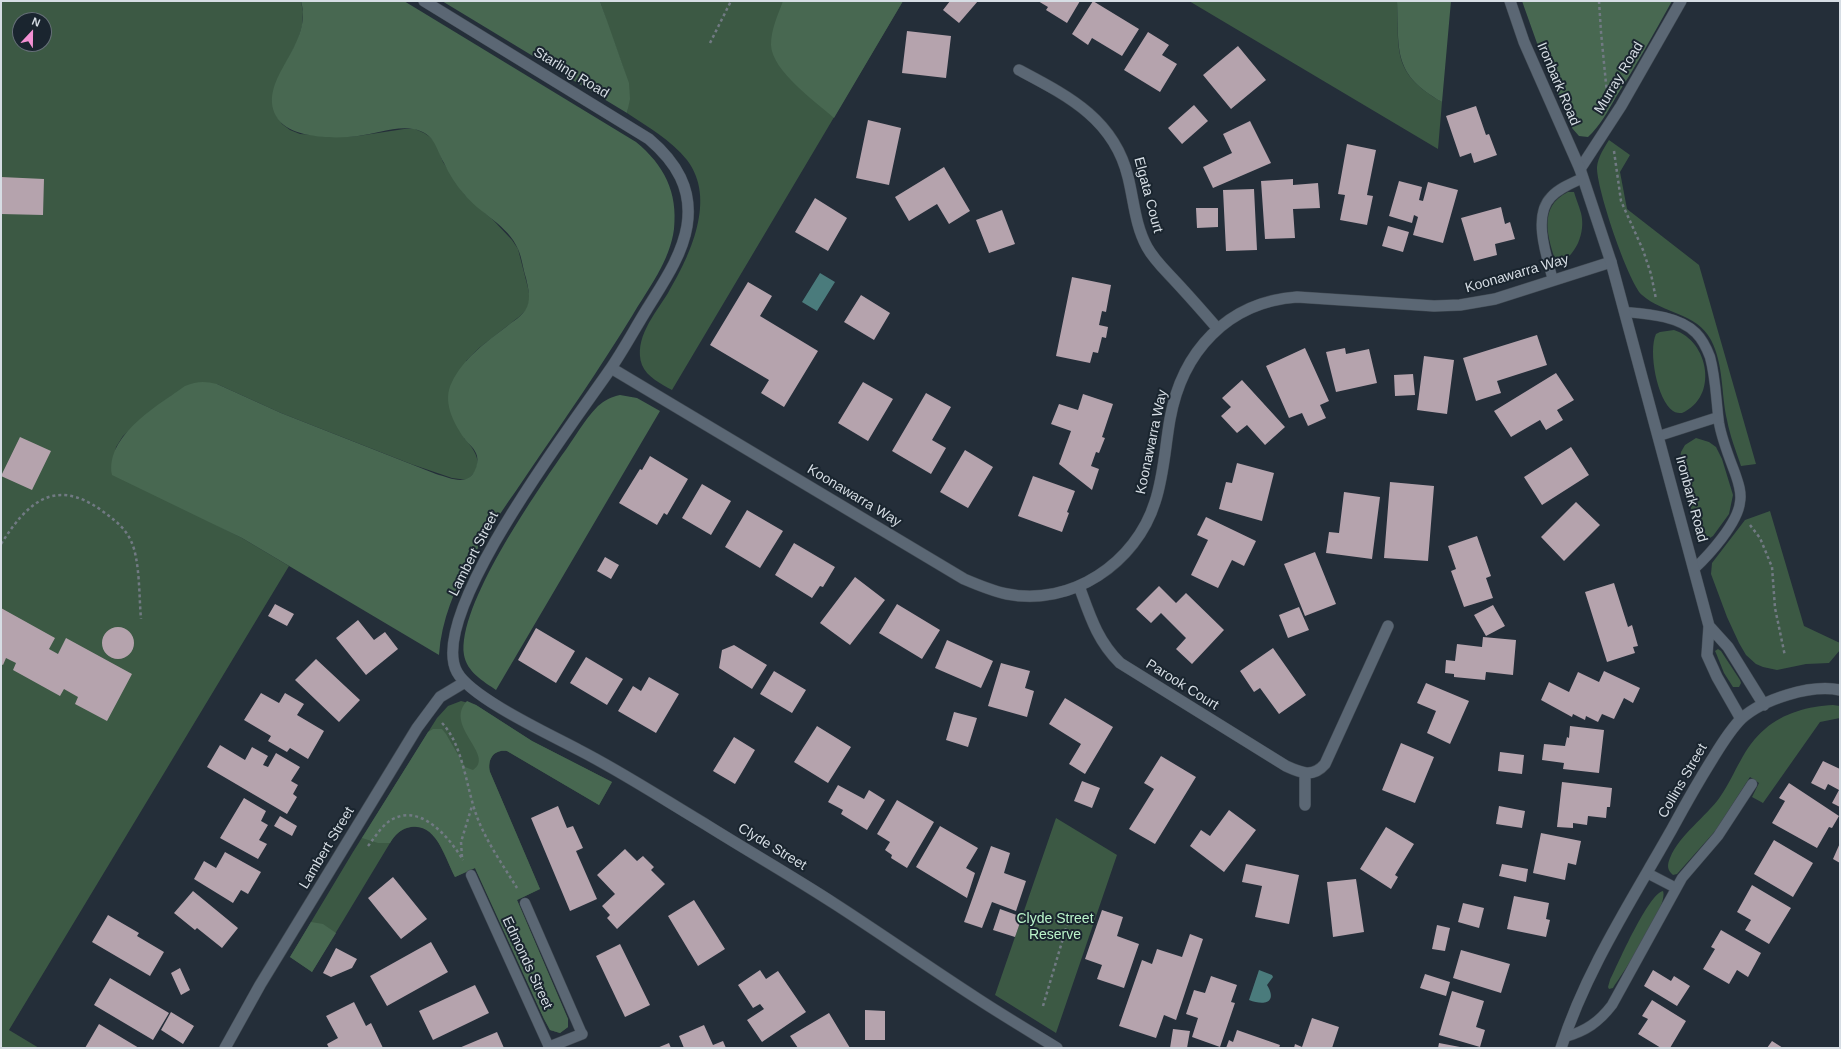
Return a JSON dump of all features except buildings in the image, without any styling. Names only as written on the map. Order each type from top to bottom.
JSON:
[{"type":"street","name":"Starling Road","points":[[424,1],[649,139],[664,152],[674,165],[685,190]]},
{"type":"street","name":"Ironbark Road","points":[[1510,1],[1524,42],[1581,174],[1611,262],[1709,626],[1707,655],[1717,677],[1742,719]]},
{"type":"street","name":"Murray Road","points":[[1581,174],[1681,1]]},
{"type":"street","name":"Elgata Court","points":[[1019,70],[1078,104],[1097,120],[1110,135],[1125,164],[1137,221],[1148,249],[1217,328]]},
{"type":"street","name":"Lambert Street","points":[[225,1048],[256,991],[427,714],[440,698],[465,682],[458,674],[454,665],[453,644],[464,606],[473,584],[507,521],[559,442],[611,368],[674,263],[687,227],[688,214],[685,190]]},
{"type":"street","name":"Koonawarra Way","points":[[611,368],[964,579],[985,588],[1007,594],[1032,596],[1054,593],[1078,586],[1098,577],[1125,555],[1147,523],[1155,504],[1160,483],[1170,418],[1180,383],[1191,360],[1204,342],[1217,328],[1233,317],[1248,309],[1280,298],[1313,298],[1434,306],[1460,305],[1495,299],[1611,262]]},
{"type":"street","name":"Parook Court","points":[[1078,586],[1098,636],[1107,650],[1120,663],[1286,766],[1305,774]]},
{"type":"street","points":[[1305,806],[1305,774],[1314,773],[1325,764],[1388,626]]},
{"type":"street","name":"Ironbark Road","points":[[1709,626],[1728,647],[1764,705]]},
{"type":"street","name":"Clyde Street","points":[[465,682],[491,702],[609,767],[825,898],[980,1001],[1057,1048]]},
{"type":"street","name":"Collins Street","points":[[1561,1048],[1584,990],[1698,781],[1720,747],[1742,719],[1764,705],[1800,691],[1827,687],[1840,690]]},
{"type":"street","name":"Edmonds Street","points":[[549,1047],[568,1044],[582,1034]]},
{"type":"lane","points":[[1553,280],[1543,235],[1543,211],[1545,204],[1555,193],[1581,174]]},
{"type":"lane","name":"Ironbark Road","points":[[1625,312],[1672,320],[1689,327],[1702,340],[1711,363],[1718,417],[1740,493],[1740,502],[1736,516],[1714,548],[1694,569]]},
{"type":"lane","points":[[1659,436],[1718,417]]},
{"type":"lane","points":[[1565,1037],[1590,1027],[1599,1020],[1612,1005],[1652,935],[1676,888],[1687,872],[1718,836],[1752,784]]},
{"type":"lane","points":[[1648,873],[1676,888]]},
{"type":"lane","name":"Edmonds Street","points":[[471,875],[549,1047]]},
{"type":"lane","name":"Edmonds Street","points":[[525,903],[582,1034]]},
{"type":"path","points":[[710,43],[731,1]]},
{"type":"path","points":[[1599,1],[1610,123],[1621,201],[1647,262],[1654,288],[1659,317]]},
{"type":"path","points":[[1,544],[25,512],[44,498],[59,494],[67,495],[93,504],[118,523],[132,542],[141,619]]},
{"type":"path","points":[[1736,516],[1754,528],[1772,567],[1775,608],[1785,656]]},
{"type":"path","points":[[427,714],[442,723],[450,733]]},
{"type":"path","points":[[446,723],[482,829],[525,903]]},
{"type":"path","points":[[471,875],[461,851],[461,842],[473,804]]},
{"type":"path","points":[[366,848],[381,828],[388,822],[396,817],[411,816],[426,821],[442,832],[451,841],[464,860]]},
{"type":"path","points":[[1043,1006],[1066,925]]},
{"type":"green space","points":[[1,1],[301,1],[303,12],[302,26],[298,40],[284,67],[276,115],[282,124],[290,130],[300,134],[339,137],[415,129],[430,137],[436,143],[443,162],[465,195],[494,221],[512,240],[518,249],[530,299],[527,309],[520,316],[479,348],[466,361],[464,438],[472,448],[477,459],[476,470],[467,480],[452,478],[411,464],[281,413],[217,384],[172,395],[123,436],[116,447],[112,471],[242,538],[289,566],[9,1030],[39,1048],[1,1048]]},
{"type":"green space","points":[[600,1],[903,1],[672,390],[655,380],[644,369],[640,355],[640,346],[647,327],[668,293],[692,245],[700,209],[700,192],[696,175],[681,153],[659,134],[627,113],[628,86]]},
{"type":"green space","points":[[1189,1],[1397,1],[1399,48],[1406,71],[1414,81],[1442,102],[1438,149]]},
{"type":"green space","points":[[1609,140],[1630,155],[1620,172],[1627,209],[1699,265],[1756,464],[1741,466],[1728,426],[1720,369],[1711,340],[1705,331],[1688,318],[1650,301],[1642,295],[1636,287],[1629,272],[1621,254],[1607,213],[1598,178],[1597,167],[1599,160]]},
{"type":"green space","points":[[1568,192],[1574,192],[1581,213],[1581,236],[1574,250],[1564,261],[1557,265],[1548,234],[1549,215],[1552,206],[1558,198]]},
{"type":"green space","points":[[1674,330],[1686,336],[1695,345],[1702,357],[1705,370],[1705,383],[1701,395],[1694,405],[1682,413],[1676,413],[1673,411],[1662,397],[1658,386],[1654,363],[1653,352],[1656,334]]},
{"type":"green space","points":[[1696,438],[1709,442],[1716,447],[1722,459],[1733,495],[1729,514],[1713,536],[1705,541],[1699,538],[1679,465],[1681,452],[1685,445]]},
{"type":"green space","points":[[1770,511],[1804,626],[1840,643],[1840,650],[1829,663],[1806,664],[1777,670],[1756,664],[1746,655],[1727,617],[1711,574],[1712,563],[1745,520]]},
{"type":"green space","points":[[1718,649],[1721,651],[1740,680],[1741,683],[1739,687],[1733,687],[1724,673],[1715,651]]},
{"type":"green space","points":[[461,701],[476,705],[532,741],[612,782],[599,805],[507,751],[495,753],[492,756],[489,767],[540,889],[517,900],[568,1019],[568,1027],[560,1033],[550,1030],[544,1019],[475,868],[455,877],[433,834],[422,828],[410,827],[404,829],[393,838],[312,972],[290,957],[353,852],[437,718],[448,706]]},
{"type":"green space","points":[[1833,705],[1840,706],[1840,718],[1820,722],[1763,803],[1752,797],[1759,783],[1750,777],[1716,830],[1677,874],[1673,875],[1668,867],[1668,863],[1674,849],[1720,797],[1745,752],[1757,736],[1772,723],[1797,711]]},
{"type":"green space","name":"Clyde Street Reserve","points":[[1056,818],[1117,855],[1056,1033],[995,995]]},
{"type":"green space","points":[[1663,891],[1663,899],[1659,910],[1644,940],[1613,988],[1609,989],[1608,987],[1610,980],[1642,916],[1657,895]]},
{"type":"shaded area","points":[[301,1],[404,1],[636,142],[646,151],[661,170],[667,180],[674,203],[675,216],[672,241],[658,274],[569,413],[472,557],[450,604],[443,629],[439,655],[242,538],[112,475],[112,461],[117,447],[136,423],[161,402],[185,386],[201,382],[217,384],[281,413],[436,474],[463,480],[472,475],[476,468],[476,453],[460,432],[450,411],[448,397],[449,389],[462,366],[468,359],[483,345],[520,316],[527,307],[529,292],[518,249],[508,233],[478,208],[461,191],[448,171],[430,137],[426,134],[406,128],[392,129],[358,136],[326,137],[301,133],[282,124],[276,116],[272,102],[274,89],[279,75],[300,33],[303,17]]},
{"type":"shaded area","points":[[442,1],[600,1],[629,83],[630,99],[627,113]]},
{"type":"shaded area","points":[[783,1],[903,1],[834,118],[796,85],[779,65],[773,55],[771,45],[772,33]]},
{"type":"shaded area","points":[[1397,1],[1451,1],[1442,102],[1426,92],[1415,82],[1407,71],[1402,60],[1399,48]]},
{"type":"shaded area","points":[[1522,1],[1672,1],[1607,113],[1588,137],[1579,136],[1572,128],[1538,46]]},
{"type":"shaded area","points":[[820,273],[835,282],[817,311],[802,302]]},
{"type":"shaded area","points":[[620,395],[637,398],[660,411],[496,690],[476,676],[468,666],[464,655],[465,634],[472,609],[500,552],[517,523],[579,430],[598,406],[608,399]]},
{"type":"shaded area","points":[[467,701],[476,705],[532,741],[612,782],[599,805],[507,751],[495,753],[492,756],[489,767],[540,889],[517,900],[568,1019],[568,1027],[560,1033],[550,1030],[544,1019],[475,868],[455,877],[439,844],[428,831],[420,827],[411,827],[401,830],[390,843],[378,843],[362,838],[428,732],[433,729],[442,729],[465,767],[473,770],[478,764],[478,756],[475,748],[464,730],[461,720],[461,711]]},
{"type":"shaded area","points":[[311,922],[323,924],[336,933],[312,972],[290,957]]},
{"type":"shaded area","points":[[1259,970],[1272,975],[1273,977],[1267,985],[1270,991],[1270,999],[1268,1002],[1264,1003],[1249,1000]]}]
